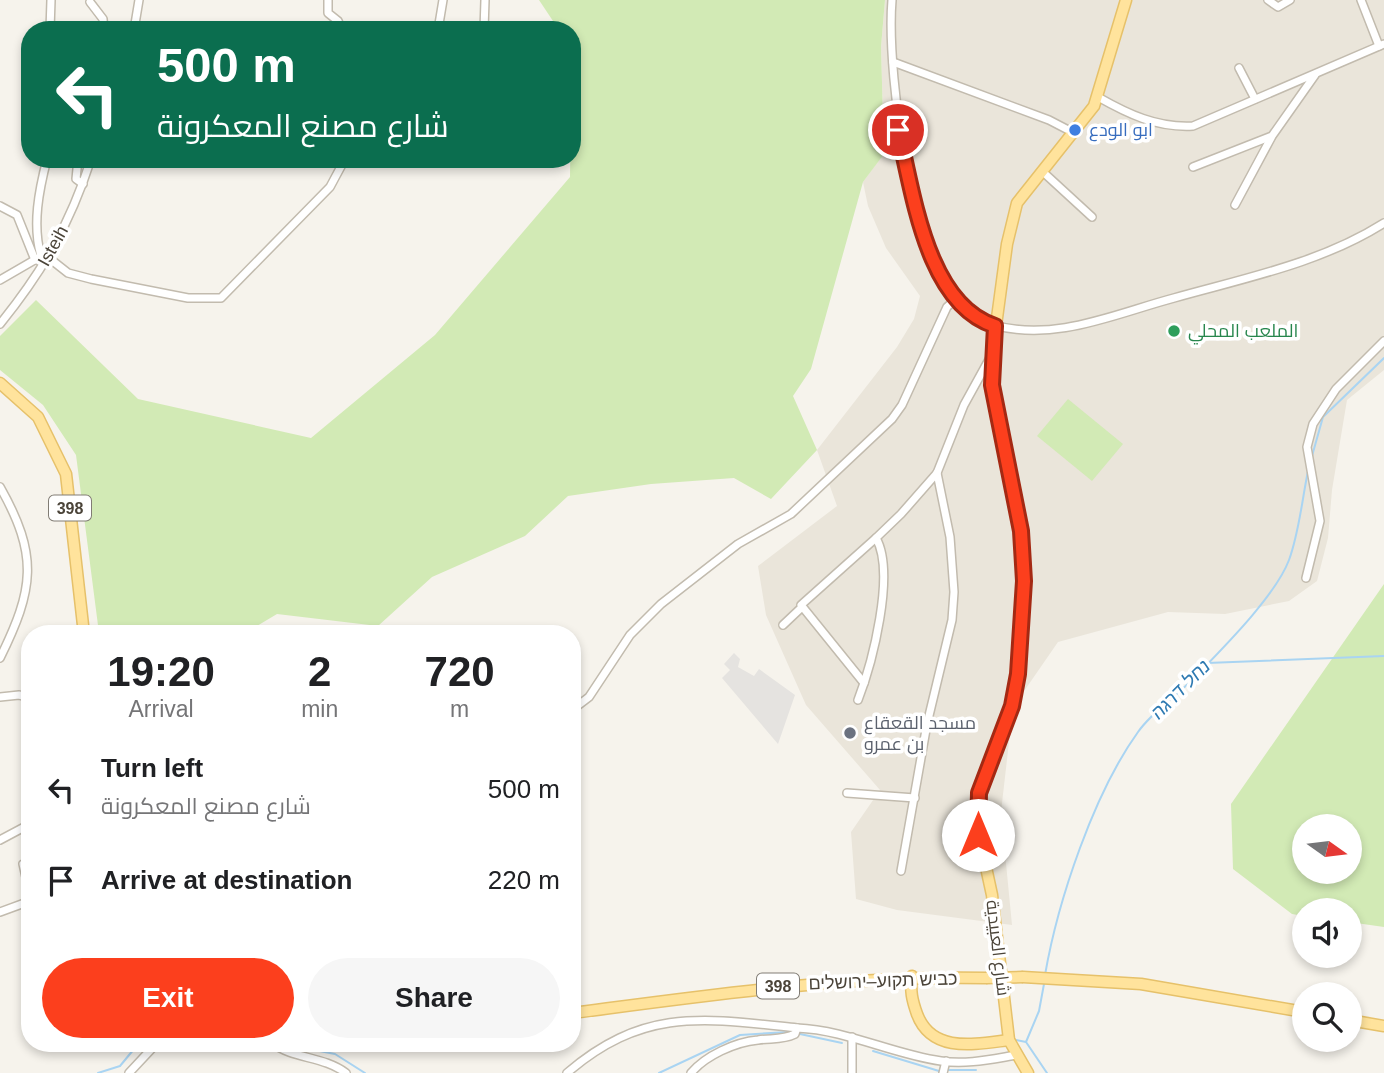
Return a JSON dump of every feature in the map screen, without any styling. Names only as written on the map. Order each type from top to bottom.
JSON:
[{"type":"main road","name":"شارع العبيدية","points":[[1028,1073],[1009,1040],[993,905],[978,835],[977,810],[988,763],[1012,706],[1022,640],[1024,581],[1021,531],[993,399],[992,355],[1007,244],[1017,203],[1074,133],[1098,97],[1126,0]]},
{"type":"main road","name":"398","points":[[0,383],[18,396],[38,417],[66,474],[83,625]]},
{"type":"main road","points":[[912,976],[910,994],[921,1022],[934,1037],[945,1042],[967,1045],[1009,1040]]},
{"type":"main road","name":"כביש תקוע–ירושלים","points":[[581,1012],[800,984],[912,976],[1023,977],[1141,984],[1292,1010]]},
{"type":"main road","points":[[1362,1022],[1384,1026]]},
{"type":"street","points":[[50,21],[51,0]]},
{"type":"street","points":[[136,21],[139,0]]},
{"type":"street","points":[[328,0],[328,13],[338,21]]},
{"type":"street","points":[[440,21],[443,0]]},
{"type":"street","points":[[484,21],[485,0]]},
{"type":"street","points":[[892,0],[898,130],[923,226],[936,265],[956,299],[979,320],[995,326],[1049,331],[1099,322],[1325,255],[1383,226]]},
{"type":"street","points":[[1268,0],[1278,7],[1290,0]]},
{"type":"street","points":[[1098,97],[1121,111],[1174,127],[1193,126],[1381,45],[1361,0]]},
{"type":"street","points":[[90,2],[103,21]]},
{"type":"street","points":[[893,62],[1049,120],[1074,133]]},
{"type":"street","points":[[1239,68],[1255,99]]},
{"type":"street","points":[[1235,205],[1272,136],[1317,72]]},
{"type":"street","points":[[1193,167],[1272,136]]},
{"type":"street","points":[[42,258],[37,241],[38,213],[46,168]]},
{"type":"street","points":[[77,168],[76,179],[83,184]]},
{"type":"street","name":"Isteih","points":[[0,324],[42,258],[55,244],[88,168]]},
{"type":"street","points":[[0,206],[17,215],[42,258],[68,274],[188,298],[221,298],[330,187],[340,168]]},
{"type":"street","points":[[1043,172],[1092,217]]},
{"type":"street","points":[[0,280],[42,258]]},
{"type":"street","points":[[581,703],[589,697],[630,635],[662,604],[738,544],[790,514],[892,419],[902,405],[947,307],[956,299]]},
{"type":"street","points":[[1306,578],[1320,521],[1307,447],[1313,424],[1336,389],[1384,341]]},
{"type":"street","points":[[783,625],[817,587],[901,514],[937,473],[964,405],[992,355]]},
{"type":"street","points":[[901,871],[927,724],[947,649],[953,611],[950,537],[937,473]]},
{"type":"street","points":[[0,487],[15,513],[26,547],[29,577],[24,606],[0,658]]},
{"type":"street","points":[[858,701],[876,646],[881,611],[881,571],[876,538]]},
{"type":"street","points":[[801,608],[864,683]]},
{"type":"street","points":[[0,697],[21,696]]},
{"type":"street","points":[[848,793],[915,797]]},
{"type":"street","points":[[0,840],[21,829]]},
{"type":"street","points":[[0,912],[21,904]]},
{"type":"street","points":[[567,1073],[617,1038],[675,1021],[713,1018],[821,1029],[946,1061],[968,1062],[1017,1055]]},
{"type":"street","points":[[691,1073],[707,1058],[729,1048],[755,1040],[784,1039],[796,1034],[797,1028]]},
{"type":"street","points":[[852,1037],[852,1073]]},
{"type":"street","points":[[129,1073],[149,1052]]},
{"type":"street","points":[[292,1052],[331,1062],[346,1073]]},
{"type":"street","points":[[943,1073],[946,1061]]},
{"type":"shaded area","points":[[885,0],[1384,0],[1384,370],[1347,400],[1332,490],[1328,538],[1317,581],[1289,601],[1225,614],[1168,612],[1058,642],[1013,707],[1001,812],[1012,925],[897,910],[856,899],[851,832],[880,790],[806,705],[766,615],[758,566],[837,506],[817,450],[897,347],[914,319],[920,296],[886,248],[868,206],[863,182],[884,153],[881,47]]},
{"type":"shaded area","points":[[734,653],[740,659],[738,667],[754,676],[759,669],[795,695],[778,744],[722,678],[730,670],[724,664]]},
{"type":"green space","points":[[539,0],[885,0],[881,47],[884,154],[863,182],[811,369],[793,396],[817,450],[771,499],[734,478],[651,484],[568,496],[525,536],[432,577],[379,625],[277,614],[258,625],[98,625],[76,455],[43,405],[0,370],[0,336],[36,300],[138,399],[311,438],[435,335],[570,177],[570,168],[581,168],[581,21],[553,21]]},
{"type":"green space","points":[[1068,399],[1123,444],[1092,481],[1037,436]]},
{"type":"green space","points":[[1384,584],[1384,927],[1362,924],[1362,898],[1292,898],[1292,914],[1233,869],[1231,804]]},
{"type":"waterway","name":"נחל דרגה","points":[[1312,456],[1323,417],[1384,358]]},
{"type":"waterway","name":"נחל דרגה","points":[[1045,975],[1069,881],[1107,785],[1138,732],[1231,639],[1260,607],[1282,575],[1295,539],[1308,471]]},
{"type":"waterway","points":[[1207,663],[1384,656]]},
{"type":"waterway","name":"נחל דרגה","points":[[1016,1040],[1026,1042],[1039,1011],[1044,984]]},
{"type":"waterway","name":"נחל דרגה","points":[[659,1073],[740,1035],[788,1032]]},
{"type":"waterway","name":"נחל דרגה","points":[[800,1034],[842,1043]]},
{"type":"waterway","points":[[1026,1042],[1047,1073]]},
{"type":"waterway","name":"נחל דרגה","points":[[873,1051],[939,1071]]},
{"type":"waterway","name":"נחל דרגה","points":[[98,1073],[120,1066],[132,1052]]},
{"type":"waterway","name":"נחל דרגה","points":[[325,1052],[335,1054],[365,1073]]},
{"type":"waterway","name":"נחל דרגה","points":[[947,1070],[976,1070]]},
{"type":"place","name":"ابو الودع","points":[[1075,130]]},
{"type":"place","name":"الملعب المحلي","points":[[1174,331]]},
{"type":"place","name":"مسجد القعقاع بن عمرو","points":[[850,733]]},
{"type":"route","points":[[898,130],[932,256],[944,283],[956,299],[979,320],[995,326],[990,369],[992,385],[1021,531],[1024,581],[1018,674],[1012,706],[988,763],[979,793],[978,835]]}]
